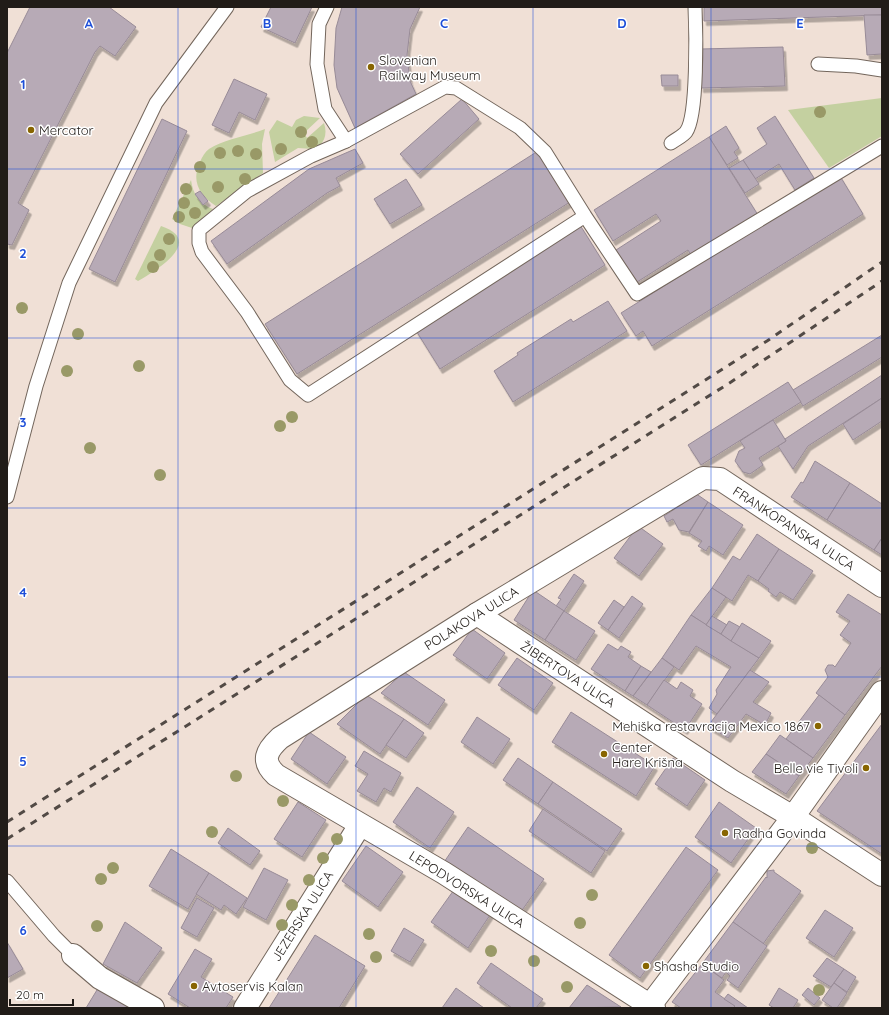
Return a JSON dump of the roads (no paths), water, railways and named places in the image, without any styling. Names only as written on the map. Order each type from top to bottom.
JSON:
[{"type":"street","name":"FRANKOPANSKA ULICA","points":[[703,478],[720,479],[882,586]]},
{"type":"street","name":"POLAKOVA ULICA","points":[[276,775],[270,769],[266,760],[269,750],[280,738],[477,614],[703,478]]},
{"type":"street","name":"ŽIBERTOVA ULICA","points":[[477,614],[732,781],[794,817],[882,875]]},
{"type":"street","points":[[651,1007],[794,817],[882,692]]},
{"type":"street","name":"LEPODVORSKA ULICA","points":[[276,775],[444,873],[651,1007]]},
{"type":"street","name":"JEZERSKA ULICA","points":[[245,1008],[360,825]]},
{"type":"street","points":[[73,955],[100,978],[153,1008]]},
{"type":"lane","points":[[7,497],[36,386],[69,283],[156,103],[227,7]]},
{"type":"lane","points":[[327,7],[319,24],[317,64],[325,110],[346,141]]},
{"type":"lane","points":[[671,142],[686,132],[692,119],[696,46],[695,7]]},
{"type":"lane","points":[[818,64],[856,66],[882,70]]},
{"type":"lane","points":[[585,216],[308,395],[290,380],[247,312],[202,252],[198,235],[199,230],[206,223],[247,191],[311,156],[346,141],[445,87],[456,88],[520,128],[545,152],[585,216],[637,294],[882,146]]},
{"type":"lane","points":[[7,881],[54,936],[73,955]]},
{"type":"railway","points":[[7,822],[767,341],[882,262]]},
{"type":"railway","points":[[7,839],[731,382],[882,281]]},
{"type":"place","name":"Slovenian Railway Museum","points":[[371,67]]},
{"type":"place","name":"Mercator","points":[[31,130]]},
{"type":"place","name":"Mehiška restavracija Mexico 1867","points":[[818,726]]},
{"type":"place","name":"Center Hare Krišna","points":[[604,754]]},
{"type":"place","name":"Belle vie Tivoli","points":[[866,768]]},
{"type":"place","name":"Radha Govinda","points":[[725,833]]},
{"type":"place","name":"Shasha Studio","points":[[646,966]]},
{"type":"place","name":"Avtoservis Kalan","points":[[194,986]]}]
